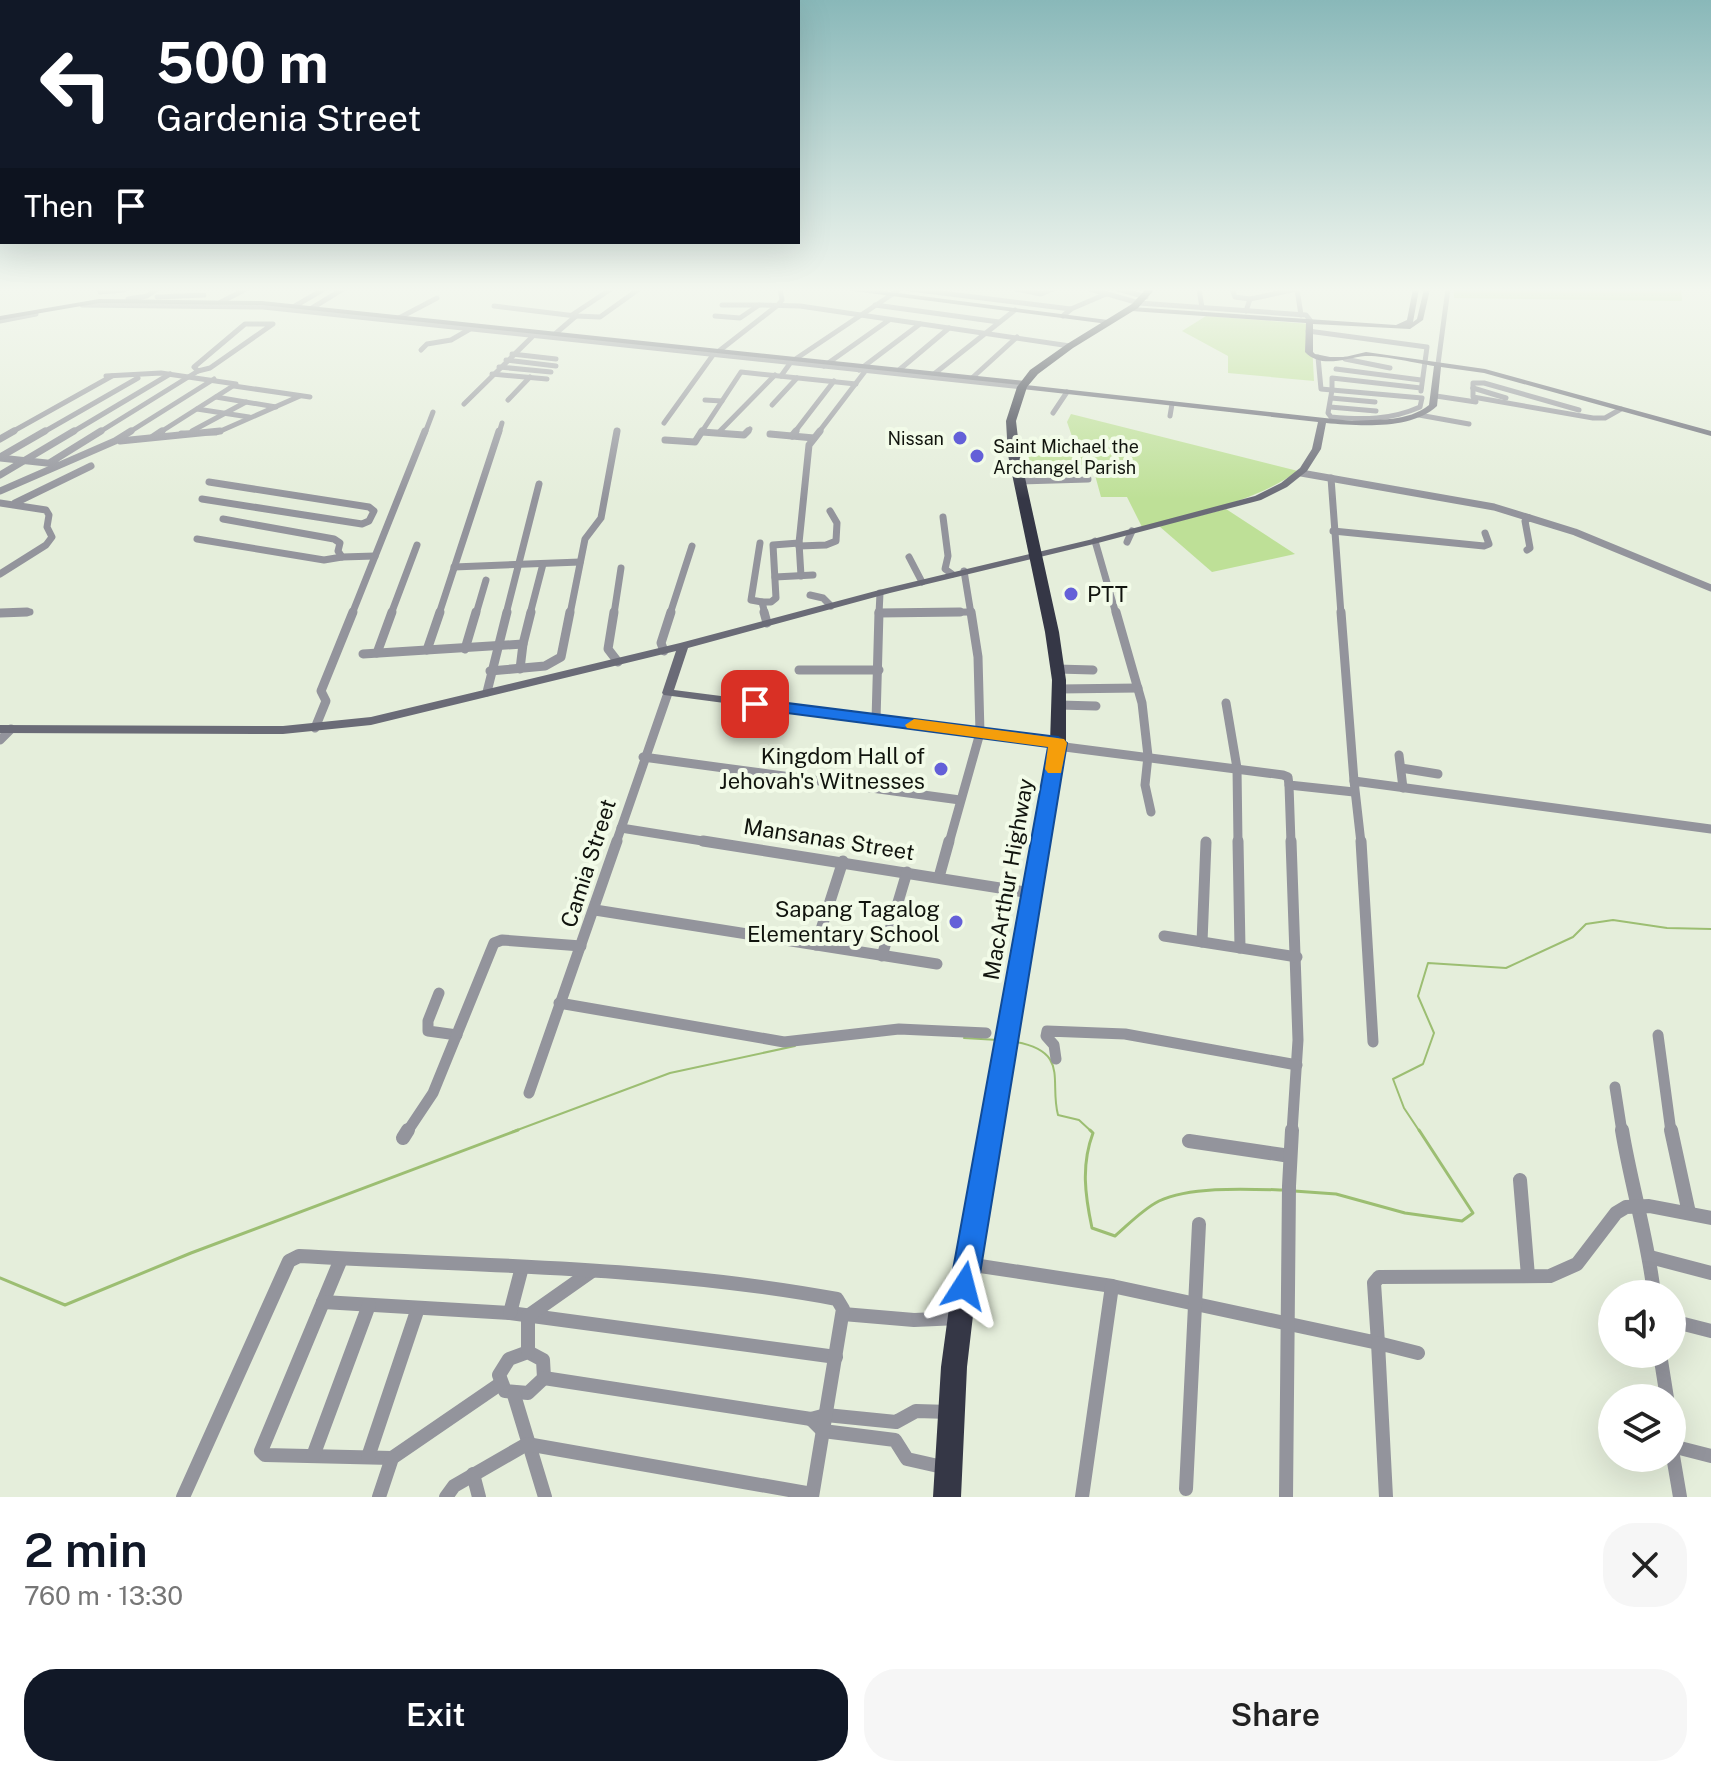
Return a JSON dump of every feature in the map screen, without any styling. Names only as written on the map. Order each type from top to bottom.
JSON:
[{"type":"highway","points":[[1023,385],[1050,359]]},
{"type":"highway","name":"MacArthur Highway","points":[[947,1497],[959,1318],[999,1039],[1031,893],[1057,744],[1057,669],[1011,421],[1023,385]]},
{"type":"street","points":[[195,373],[194,367],[204,359]]},
{"type":"street","points":[[0,491],[54,463],[195,373],[224,359]]},
{"type":"street","points":[[464,404],[506,360],[556,362],[539,359]]},
{"type":"street","points":[[664,423],[712,359]]},
{"type":"street","points":[[777,359],[1023,385]]},
{"type":"street","points":[[719,432],[796,359]]},
{"type":"street","points":[[825,364],[832,359]]},
{"type":"street","points":[[801,576],[799,544],[807,454],[814,438],[856,384],[861,368],[873,359]]},
{"type":"street","points":[[902,372],[916,359]]},
{"type":"street","points":[[934,374],[952,359]]},
{"type":"street","points":[[972,378],[993,359]]},
{"type":"street","points":[[1318,359],[1321,388],[1375,398]]},
{"type":"street","points":[[1325,359],[1421,384]]},
{"type":"street","points":[[1338,362],[1348,359]]},
{"type":"street","points":[[1399,359],[1485,371],[1711,433]]},
{"type":"street","points":[[1338,362],[1332,378],[1328,413],[1331,417],[1377,420],[1420,407],[1421,384],[1428,359]]},
{"type":"street","points":[[902,372],[1322,421],[1387,423],[1419,415],[1433,406],[1439,359]]},
{"type":"street","points":[[1338,362],[1390,368]]},
{"type":"street","points":[[492,374],[549,376],[499,367]]},
{"type":"street","points":[[1484,383],[1485,371]]},
{"type":"street","points":[[665,440],[693,443],[741,372],[856,384]]},
{"type":"street","points":[[0,439],[109,376],[195,373],[235,383],[234,386]]},
{"type":"street","points":[[0,475],[170,374]]},
{"type":"street","points":[[0,458],[141,376]]},
{"type":"street","points":[[508,400],[530,377]]},
{"type":"street","points":[[772,405],[797,378]]},
{"type":"street","points":[[1332,378],[1421,384]]},
{"type":"street","points":[[0,458],[54,463],[115,441],[214,379]]},
{"type":"street","points":[[812,391],[820,380]]},
{"type":"street","points":[[792,436],[834,381]]},
{"type":"street","points":[[1605,418],[1484,383],[1473,383],[1473,397],[1605,418],[1621,409]]},
{"type":"street","points":[[153,437],[234,386],[310,397]]},
{"type":"street","points":[[1473,388],[1556,411]]},
{"type":"street","points":[[1053,413],[1067,392]]},
{"type":"street","points":[[115,441],[189,432],[216,433],[300,396]]},
{"type":"street","points":[[1436,396],[1476,402],[1485,399]]},
{"type":"street","points":[[216,397],[276,407]]},
{"type":"street","points":[[1331,398],[1422,398]]},
{"type":"street","points":[[1375,398],[1377,420]]},
{"type":"street","points":[[705,400],[722,401]]},
{"type":"street","points":[[189,432],[246,402]]},
{"type":"street","points":[[1170,416],[1172,404]]},
{"type":"street","points":[[1330,407],[1376,411]]},
{"type":"street","points":[[197,409],[250,418]]},
{"type":"street","points":[[315,728],[326,701],[321,691],[433,412]]},
{"type":"street","points":[[1419,415],[1469,424]]},
{"type":"street","points":[[0,740],[3,729],[315,728],[371,721],[615,659],[683,646],[952,574],[1095,541],[1258,498],[1301,473],[1317,453],[1322,421]]},
{"type":"street","points":[[427,650],[502,423]]},
{"type":"street","points":[[702,432],[744,435],[750,429]]},
{"type":"street","points":[[490,671],[552,664],[561,657],[585,539],[601,518],[617,431]]},
{"type":"street","points":[[770,434],[814,438]]},
{"type":"street","points":[[12,504],[91,466]]},
{"type":"street","points":[[37,473],[65,479]]},
{"type":"street","points":[[1301,473],[1476,502],[1575,532],[1711,588]]},
{"type":"street","points":[[1331,478],[1354,787],[1365,875],[1373,1042]]},
{"type":"street","points":[[1020,481],[1088,479]]},
{"type":"street","points":[[202,499],[362,524],[370,518],[374,508],[209,482]]},
{"type":"street","points":[[487,692],[539,484]]},
{"type":"street","points":[[0,503],[46,510],[49,515],[47,527],[52,537],[46,545],[0,574]]},
{"type":"street","points":[[760,543],[751,600],[771,602],[776,598],[773,545],[826,545],[836,541],[837,523],[830,511]]},
{"type":"street","points":[[943,517],[948,556],[945,569],[952,574]]},
{"type":"street","points":[[370,518],[391,518]]},
{"type":"street","points":[[1527,550],[1530,548],[1525,521],[1529,518]]},
{"type":"street","points":[[223,519],[334,539],[340,543],[338,551],[342,557]]},
{"type":"street","points":[[1127,542],[1132,531]]},
{"type":"street","points":[[1333,531],[1484,546],[1489,544],[1485,533]]},
{"type":"street","points":[[197,539],[324,560],[375,556]]},
{"type":"street","points":[[1095,541],[1138,688],[1148,756],[1145,785],[1151,812]]},
{"type":"street","points":[[377,653],[417,545]]},
{"type":"street","points":[[662,648],[692,546]]},
{"type":"street","points":[[909,557],[922,582]]},
{"type":"street","points":[[454,567],[580,562]]},
{"type":"street","points":[[520,669],[523,644],[543,564]]},
{"type":"street","points":[[615,659],[608,649],[621,568]]},
{"type":"street","points":[[939,877],[980,733],[978,657],[964,571]]},
{"type":"street","points":[[775,577],[813,575]]},
{"type":"street","points":[[465,649],[486,580]]},
{"type":"street","points":[[876,720],[880,593]]},
{"type":"street","points":[[810,595],[823,598],[831,606]]},
{"type":"street","points":[[762,602],[766,622]]},
{"type":"street","points":[[0,613],[30,612]]},
{"type":"street","points":[[879,613],[971,612]]},
{"type":"street","points":[[363,654],[523,644]]},
{"type":"street","name":"Camia Street","points":[[529,1093],[595,910],[643,757],[683,646]]},
{"type":"street","points":[[1057,669],[1093,670]]},
{"type":"street","points":[[799,670],[879,670]]},
{"type":"street","points":[[1083,670],[1086,688]]},
{"type":"street","points":[[1059,697],[1086,688],[1138,688]]},
{"type":"street","points":[[668,693],[1285,775],[1289,785],[1297,957],[1297,1065],[1289,1191],[1286,1497]]},
{"type":"street","points":[[1059,697],[1096,706]]},
{"type":"street","points":[[1226,703],[1237,768],[1240,948]]},
{"type":"street","points":[[1399,755],[1403,788]]},
{"type":"street","points":[[643,757],[960,800]]},
{"type":"street","points":[[1401,768],[1438,774]]},
{"type":"street","points":[[1289,785],[1403,788],[1711,829]]},
{"type":"street","name":"Mansanas Street","points":[[621,828],[1031,893]]},
{"type":"street","points":[[1202,942],[1206,842]]},
{"type":"street","points":[[816,945],[843,861]]},
{"type":"street","points":[[882,956],[907,872]]},
{"type":"street","points":[[595,910],[937,964]]},
{"type":"street","points":[[1164,936],[1297,957]]},
{"type":"street","points":[[403,1138],[433,1093],[496,942],[581,946]]},
{"type":"street","points":[[439,993],[428,1021],[428,1031],[437,1035],[457,1035]]},
{"type":"street","points":[[559,1003],[784,1042],[899,1029],[999,1039]]},
{"type":"street","points":[[1056,1059],[1054,1045],[1046,1036],[1047,1031],[1125,1034],[1297,1065]]},
{"type":"street","points":[[1658,1035],[1670,1126],[1689,1213]]},
{"type":"street","points":[[1615,1087],[1652,1280]]},
{"type":"street","points":[[1189,1141],[1290,1156]]},
{"type":"street","points":[[1520,1180],[1528,1276]]},
{"type":"street","points":[[1386,1497],[1374,1283],[1379,1277],[1550,1276],[1577,1264],[1616,1213],[1636,1204],[1711,1218]]},
{"type":"street","points":[[1186,1489],[1199,1224]]},
{"type":"street","points":[[183,1497],[289,1261],[299,1256],[592,1271],[805,1292],[840,1301],[843,1314],[820,1422],[812,1495],[527,1444],[454,1486],[446,1497]]},
{"type":"street","points":[[1650,1257],[1711,1273]]},
{"type":"street","points":[[341,1259],[261,1451],[265,1455],[392,1458],[500,1384]]},
{"type":"street","points":[[967,1264],[1112,1286],[1418,1353]]},
{"type":"street","points":[[510,1313],[522,1267]]},
{"type":"street","points":[[528,1316],[592,1271]]},
{"type":"street","points":[[1082,1497],[1112,1286]]},
{"type":"street","points":[[323,1302],[510,1313],[836,1357]]},
{"type":"street","points":[[313,1456],[369,1305]]},
{"type":"street","points":[[368,1457],[418,1308]]},
{"type":"street","points":[[843,1314],[914,1320],[959,1318]]},
{"type":"street","points":[[528,1316],[528,1352]]},
{"type":"street","points":[[1686,1325],[1711,1331]]},
{"type":"street","points":[[528,1352],[543,1360],[544,1378],[532,1392],[514,1395],[505,1391],[500,1384],[503,1366],[509,1359],[528,1352]]},
{"type":"street","points":[[544,1378],[820,1422],[895,1440]]},
{"type":"street","points":[[514,1395],[545,1497]]},
{"type":"street","points":[[820,1422],[896,1422],[916,1411],[951,1412]]},
{"type":"street","points":[[896,1422],[895,1440],[907,1459],[948,1468]]},
{"type":"street","points":[[1686,1451],[1711,1456]]},
{"type":"street","points":[[379,1497],[392,1458]]},
{"type":"street","points":[[1676,1472],[1680,1497]]},
{"type":"street","points":[[473,1474],[479,1497]]},
{"type":"green space","points":[[1228,359],[1313,359],[1314,381],[1228,373]]},
{"type":"green space","points":[[1071,414],[1298,471],[1243,499],[1142,527],[1127,497],[1101,497],[1092,464],[1081,465],[1082,476],[1025,479],[1020,454],[1071,450],[1074,442],[1067,422]]},
{"type":"green space","points":[[1226,509],[1295,554],[1212,572],[1159,526]]},
{"type":"waterway","points":[[1420,1132],[1404,1108],[1393,1079],[1423,1064],[1434,1033],[1418,996],[1428,963],[1506,968],[1573,937],[1586,924],[1613,920],[1667,928],[1711,929]]},
{"type":"waterway","points":[[964,1038],[998,1040]]},
{"type":"waterway","points":[[1016,1042],[1033,1047],[1051,1061],[1058,1115],[1079,1120],[1092,1132]]},
{"type":"waterway","points":[[512,1132],[670,1073],[795,1046]]},
{"type":"waterway","points":[[0,1278],[65,1305],[191,1253],[518,1130]]},
{"type":"waterway","points":[[1294,1191],[1336,1194],[1405,1213],[1462,1221],[1473,1213],[1419,1130]]},
{"type":"waterway","points":[[1092,1132],[1085,1180],[1092,1228],[1115,1236],[1147,1208],[1172,1196],[1220,1190],[1283,1190]]},
{"type":"slow traffic","points":[[914,725],[1058,743],[1054,769]]},
{"type":"place","name":"Nissan","points":[[960,438]]},
{"type":"place","name":"Saint Michael the Archangel Parish","points":[[977,456]]},
{"type":"place","name":"PTT","points":[[1071,594]]},
{"type":"place","name":"Kingdom Hall of Jehovah's Witnesses","points":[[941,769]]},
{"type":"place","name":"Sapang Tagalog Elementary School","points":[[956,922]]},
{"type":"route","points":[[755,704],[1058,743],[964,1286]]}]
